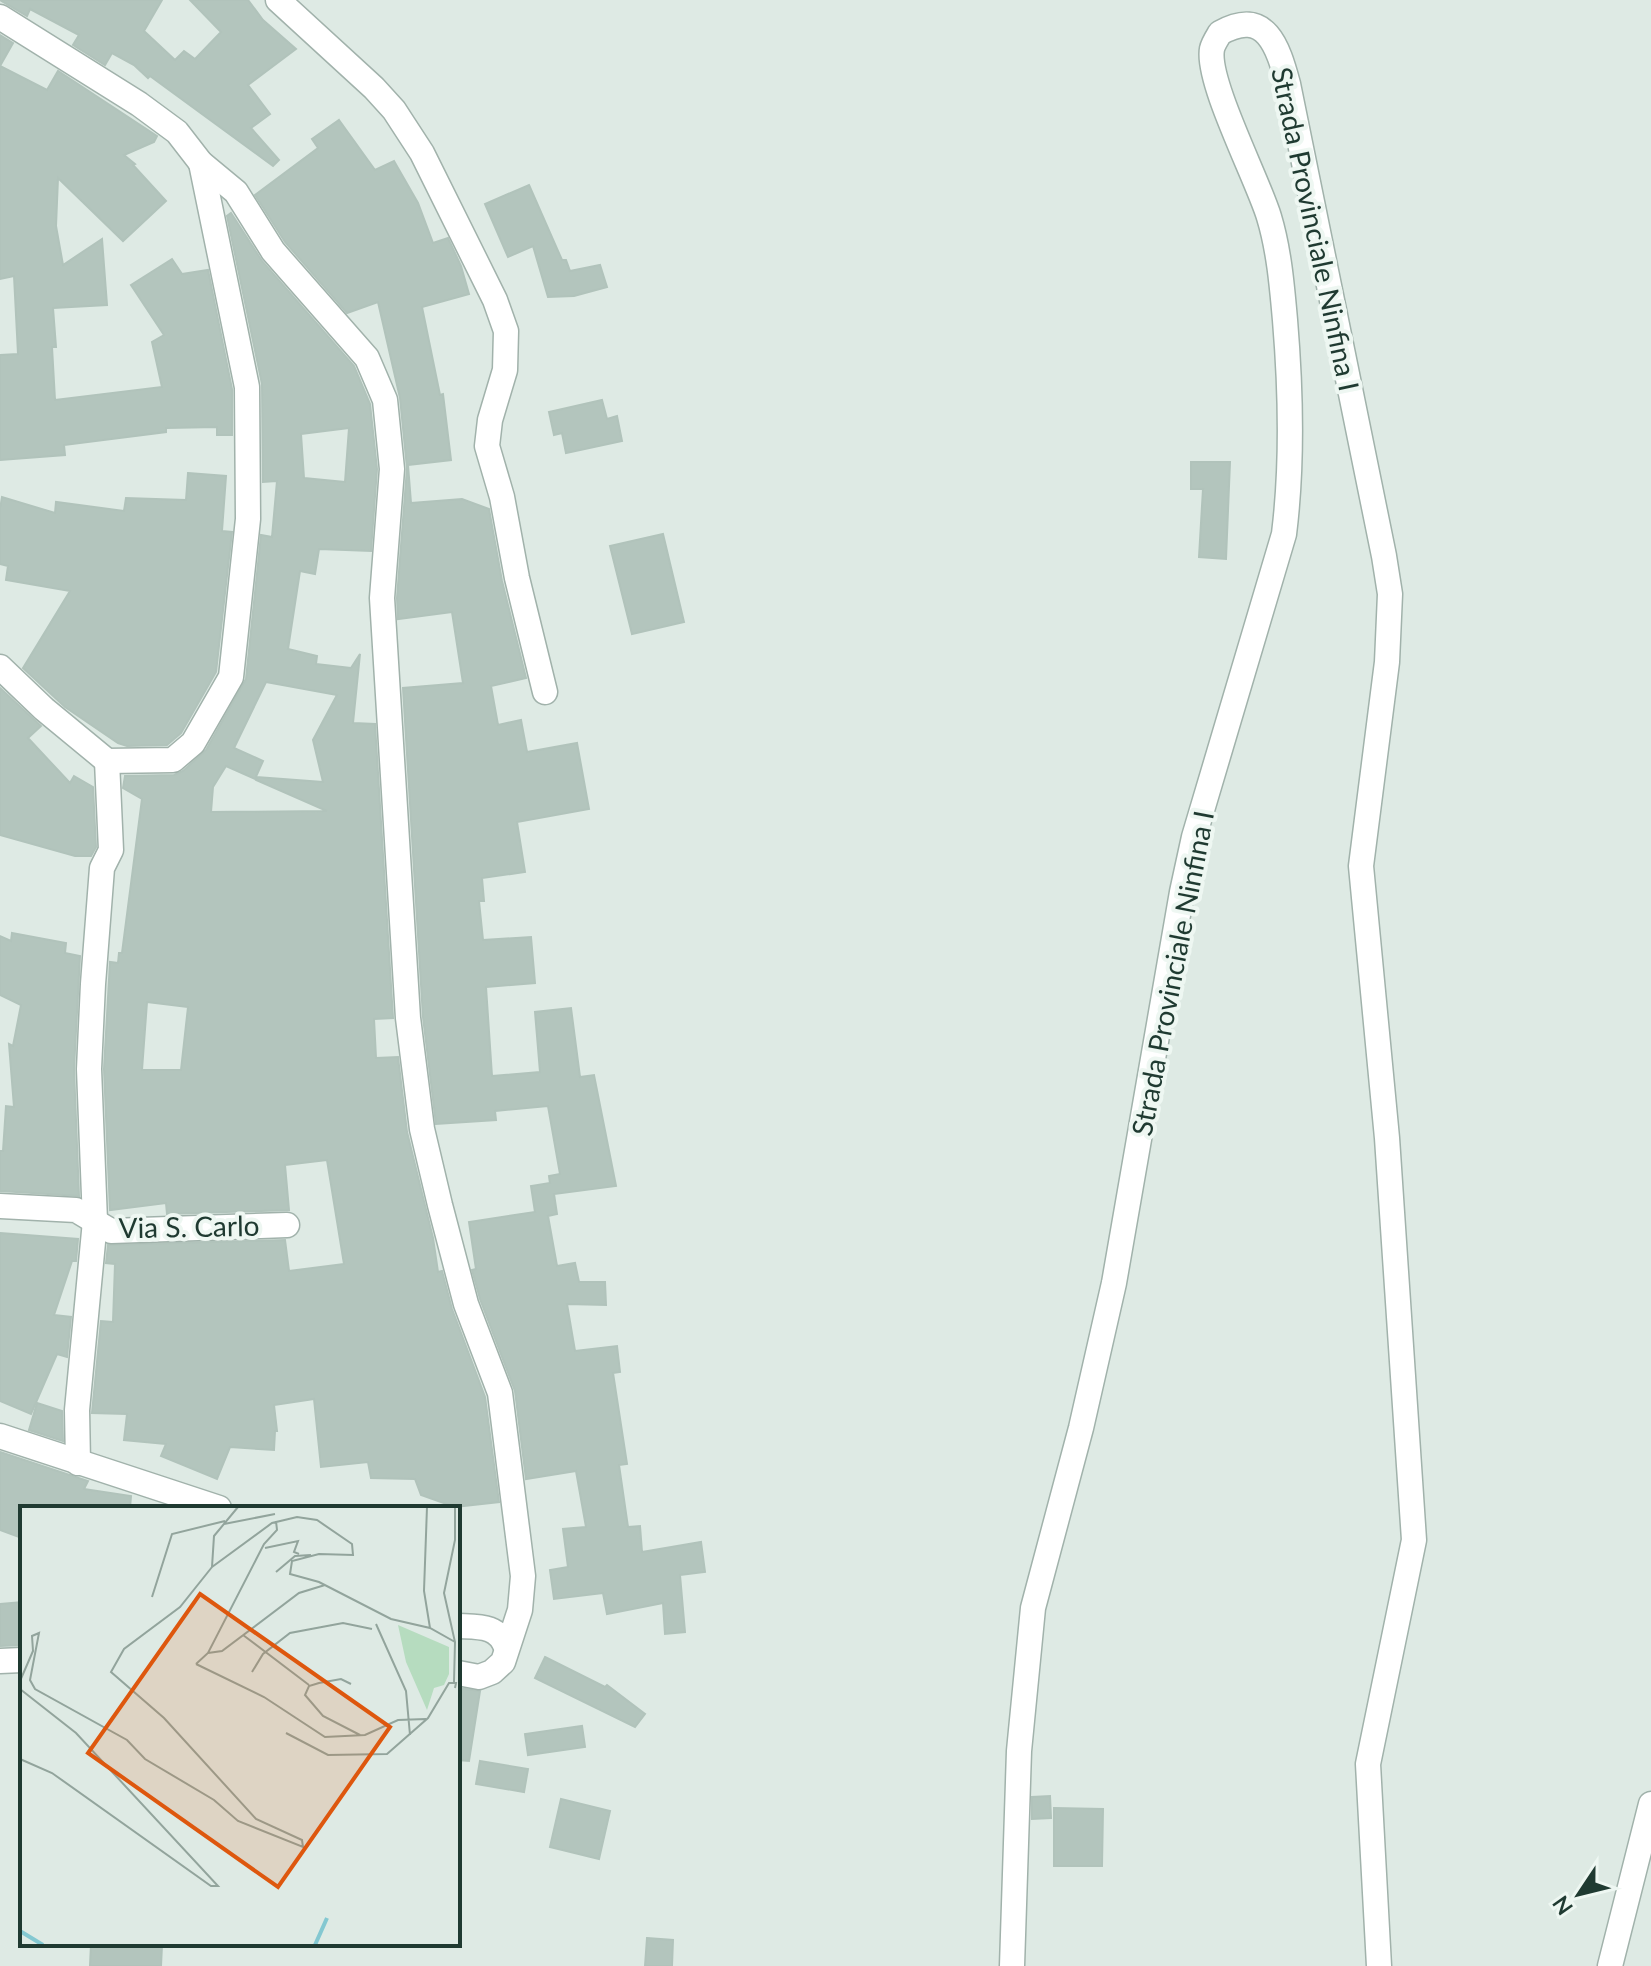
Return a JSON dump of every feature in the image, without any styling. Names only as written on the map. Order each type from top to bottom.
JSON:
[{"type":"street","points":[[278,0],[394,110],[422,153],[495,300],[506,331],[505,370],[490,420],[487,446],[502,497],[517,578],[545,692]]},
{"type":"street","points":[[0,17],[177,132],[201,163],[236,192],[273,251],[367,358],[385,400],[392,469],[382,598],[408,1018],[422,1129],[440,1205],[466,1304],[500,1393],[523,1576],[520,1610],[503,1662],[492,1672],[479,1677],[460,1673]]},
{"type":"street","name":"Strada Provinciale Ninfina I","points":[[1012,1966],[1019,1751],[1033,1608],[1081,1428],[1114,1283],[1194,837],[1284,534],[1290,485],[1290,385],[1276,248],[1269,217],[1212,66],[1212,48],[1220,33],[1245,23],[1257,25],[1267,32],[1281,57],[1288,84],[1390,594],[1387,662],[1361,866],[1386,1123],[1414,1540],[1368,1764],[1379,1966]]},
{"type":"street","points":[[0,667],[44,709],[107,761],[173,760],[193,743],[231,677],[248,519],[247,387],[201,163]]},
{"type":"street","points":[[78,1463],[77,1410],[95,1221],[89,1069],[102,868],[111,850],[107,761]]},
{"type":"street","name":"Via S. Carlo","points":[[0,1206],[76,1210],[111,1231],[287,1225]]},
{"type":"street","points":[[0,1436],[213,1506]]},
{"type":"street","points":[[460,1626],[492,1628],[502,1636],[506,1647]]},
{"type":"street","points":[[0,1661],[20,1660]]},
{"type":"street","points":[[1610,1966],[1651,1804]]},
{"type":"building","points":[[0,0],[162,0],[144,31],[175,60],[184,51],[195,59],[221,32],[190,0],[248,0],[263,20],[296,49],[248,85],[270,114],[251,128],[279,160],[273,166],[134,65],[112,53],[105,65],[73,45],[79,35],[30,9],[27,16]]},
{"type":"building","points":[[0,35],[13,43],[0,66]]},
{"type":"building","points":[[0,66],[47,90],[58,71],[157,136],[154,142],[124,155],[166,201],[123,241],[58,178],[56,226],[63,265],[102,239],[107,305],[53,308],[55,400],[162,387],[152,342],[164,335],[131,285],[172,259],[182,274],[208,270],[232,389],[232,435],[217,435],[217,427],[166,428],[166,432],[64,445],[65,455],[0,460],[0,355],[18,354],[14,276],[0,279]]},
{"type":"building","points":[[339,120],[375,170],[394,161],[418,203],[433,243],[448,238],[469,294],[422,307],[440,395],[443,394],[451,460],[408,465],[411,503],[462,499],[489,509],[502,581],[526,678],[491,686],[498,725],[521,720],[527,752],[577,743],[589,809],[517,822],[525,872],[482,878],[484,901],[479,901],[483,940],[531,937],[535,983],[486,987],[492,1076],[540,1072],[535,1012],[571,1008],[580,1077],[594,1075],[616,1186],[554,1194],[557,1214],[548,1216],[557,1266],[575,1263],[579,1282],[605,1282],[606,1305],[567,1304],[575,1351],[617,1346],[620,1372],[613,1373],[627,1464],[619,1465],[628,1527],[640,1526],[642,1552],[701,1542],[705,1572],[680,1575],[685,1632],[665,1634],[663,1603],[607,1614],[603,1593],[554,1599],[550,1570],[568,1567],[563,1529],[586,1527],[576,1471],[526,1479],[515,1391],[472,1270],[476,1269],[469,1222],[535,1212],[531,1186],[550,1183],[549,1176],[560,1174],[548,1106],[495,1111],[496,1120],[436,1124],[423,1017],[403,688],[463,683],[452,612],[398,619],[407,468],[400,398],[378,302],[347,313],[285,242],[255,195],[318,148],[312,139]]},
{"type":"building","points":[[529,185],[562,260],[566,260],[570,271],[600,265],[607,287],[574,296],[548,297],[533,246],[508,257],[485,204]]},
{"type":"building","points":[[231,213],[262,261],[354,366],[370,404],[377,469],[371,551],[319,549],[315,574],[300,571],[288,649],[317,656],[316,664],[351,668],[360,654],[353,723],[375,724],[393,1018],[374,1019],[376,1058],[398,1057],[407,1132],[433,1238],[438,1272],[442,1271],[452,1309],[485,1397],[499,1502],[452,1506],[421,1495],[415,1479],[371,1478],[368,1462],[321,1467],[314,1399],[274,1405],[277,1431],[274,1450],[230,1447],[217,1479],[161,1456],[166,1444],[124,1440],[127,1414],[92,1413],[101,1321],[113,1322],[115,1264],[106,1263],[108,1245],[285,1240],[289,1271],[344,1264],[327,1160],[285,1165],[289,1210],[167,1214],[166,1203],[110,1210],[104,1069],[110,962],[118,963],[119,953],[122,953],[142,799],[123,788],[125,776],[174,775],[183,771],[206,750],[246,679],[261,535],[272,537],[277,481],[263,482],[262,384],[227,216]],"holes":[[[349,428],[345,482],[304,478],[301,434]],[[266,682],[337,695],[313,740],[323,782],[257,777],[256,780],[327,811],[211,812],[213,787],[226,766],[255,779],[263,761],[234,748]],[[147,1002],[188,1007],[181,1070],[142,1070]]]},
{"type":"building","points":[[602,400],[607,419],[617,416],[622,441],[566,453],[562,433],[554,435],[549,412]]},
{"type":"building","points":[[1191,462],[1230,462],[1226,559],[1199,557],[1203,489],[1191,489]]},
{"type":"building","points":[[188,473],[226,476],[222,531],[232,532],[216,672],[181,733],[167,745],[127,746],[65,707],[23,668],[70,591],[6,580],[8,566],[0,564],[2,497],[55,513],[56,502],[124,511],[126,498],[186,500]]},
{"type":"building","points":[[663,534],[684,622],[632,634],[610,546]]},
{"type":"building","points":[[0,688],[41,726],[28,738],[70,783],[74,776],[93,787],[96,847],[91,856],[75,856],[0,835]]},
{"type":"building","points":[[12,933],[66,943],[65,953],[80,956],[74,1069],[79,1196],[0,1191],[0,1151],[3,1151],[6,1106],[14,1107],[9,1044],[13,1046],[21,1005],[0,995],[0,936],[11,941]]},
{"type":"building","points":[[0,1233],[78,1239],[76,1261],[72,1261],[54,1315],[71,1317],[67,1357],[57,1354],[31,1414],[0,1401]]},
{"type":"building","points":[[37,1403],[62,1411],[63,1441],[29,1430]]},
{"type":"building","points":[[0,1452],[88,1481],[84,1489],[131,1496],[130,1506],[20,1506],[20,1537],[0,1530]]},
{"type":"building","points":[[20,1602],[20,1645],[0,1646],[0,1604]]},
{"type":"building","points":[[545,1657],[605,1687],[607,1685],[645,1714],[635,1727],[535,1678]]},
{"type":"building","points":[[460,1688],[480,1691],[469,1761],[460,1760]]},
{"type":"building","points":[[582,1726],[585,1747],[528,1755],[525,1734]]},
{"type":"building","points":[[480,1761],[528,1769],[524,1792],[476,1784]]},
{"type":"building","points":[[1050,1796],[1051,1818],[1032,1819],[1032,1797]]},
{"type":"building","points":[[561,1799],[610,1811],[599,1859],[550,1847]]},
{"type":"building","points":[[1054,1808],[1103,1809],[1102,1866],[1054,1866]]},
{"type":"building","points":[[647,1938],[673,1940],[672,1966],[645,1966]]},
{"type":"building","points":[[91,1946],[162,1946],[161,1966],[90,1966]]}]
